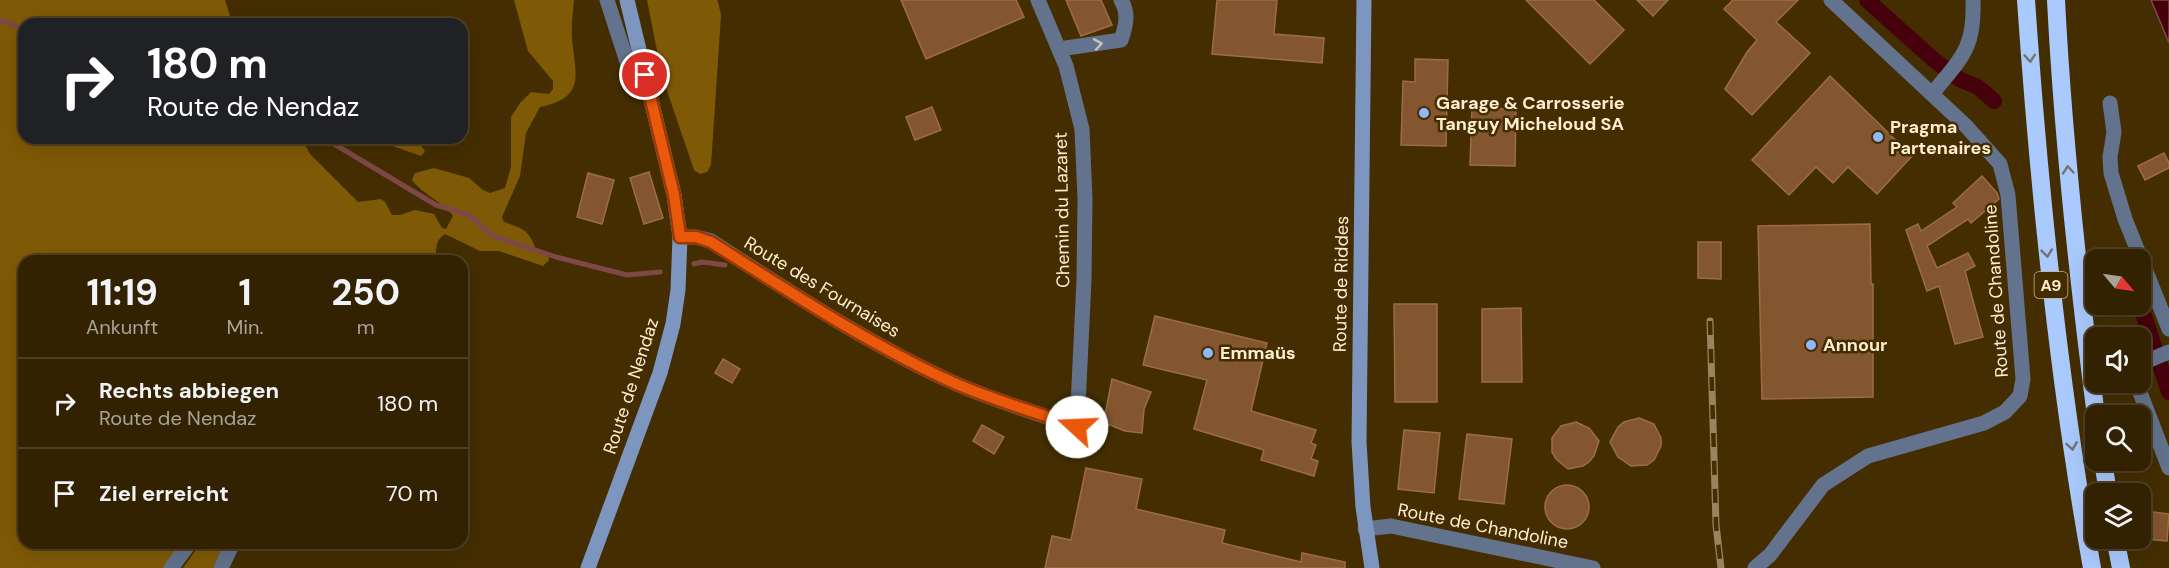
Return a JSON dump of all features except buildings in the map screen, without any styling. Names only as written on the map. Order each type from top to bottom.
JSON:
[{"type":"highway","name":"A9","points":[[2025,0],[2049,274],[2092,568]]},
{"type":"highway","name":"A9","points":[[2056,0],[2071,203],[2095,405]]},
{"type":"highway","points":[[2117,549],[2121,568]]},
{"type":"main road","name":"Route de Nendaz","points":[[588,568],[668,346],[678,290],[680,237],[674,195],[627,0]]},
{"type":"main road","name":"Route de Riddes","points":[[1364,0],[1359,442],[1365,529],[1372,568]]},
{"type":"street","points":[[607,0],[630,71],[638,77],[645,75]]},
{"type":"street","name":"Chemin du Lazaret","points":[[1038,0],[1066,66],[1082,129],[1085,199],[1084,280],[1077,427]]},
{"type":"street","points":[[1059,49],[1121,40],[1127,25],[1121,0]]},
{"type":"street","name":"Route de Chandoline","points":[[1755,568],[1770,555],[1823,485],[1868,456],[1984,423],[2005,412],[2020,396],[2023,379],[2008,195],[2000,164],[1966,126],[1937,88],[1831,0]]},
{"type":"street","points":[[1937,88],[1971,42],[1973,0]]},
{"type":"street","points":[[2110,103],[2114,125],[2110,157],[2111,173],[2125,219],[2169,328]]},
{"type":"street","name":"Route des Fournaises","points":[[680,237],[696,237],[711,242],[830,318],[890,352],[954,383],[1077,427]]},
{"type":"street","points":[[2151,359],[2167,353]]},
{"type":"street","points":[[2140,393],[2169,468]]},
{"type":"street","name":"Route de Chandoline","points":[[1365,529],[1391,526],[1593,568]]},
{"type":"street","points":[[171,568],[185,549]]},
{"type":"street","points":[[221,568],[230,549]]},
{"type":"shaded area","points":[[0,0],[225,0],[230,16],[234,18],[18,18],[18,144],[304,144],[310,154],[358,202],[381,199],[392,215],[415,210],[434,214],[442,228],[446,229],[453,216],[417,186],[412,180],[415,173],[434,168],[469,178],[490,193],[505,188],[511,167],[511,117],[531,92],[549,94],[553,89],[553,81],[528,51],[514,0],[574,0],[572,33],[575,83],[572,91],[565,97],[555,103],[540,107],[526,133],[520,176],[502,217],[504,222],[524,231],[536,249],[548,255],[549,260],[543,266],[499,251],[480,251],[445,234],[438,242],[436,255],[18,255],[18,549],[179,549],[165,568],[0,568]]},
{"type":"shaded area","points":[[647,0],[717,0],[718,2],[721,15],[711,165],[707,172],[700,174],[694,170],[662,76]]},
{"type":"shaded area","points":[[2151,0],[2169,0],[2169,43]]},
{"type":"shaded area","points":[[387,144],[418,144],[425,152],[421,156]]},
{"type":"shaded area","points":[[197,549],[222,549],[213,568],[183,568]]},
{"type":"waterway","points":[[1867,0],[1934,60],[1959,79],[1978,87],[1994,101]]},
{"type":"waterway","points":[[0,20],[18,27]]},
{"type":"waterway","points":[[334,144],[436,205],[469,215],[493,236],[556,257],[627,275],[660,272]]},
{"type":"waterway","points":[[694,264],[702,262],[725,265]]},
{"type":"waterway","points":[[2144,315],[2169,392]]},
{"type":"railway","points":[[1710,321],[1716,525],[1721,568]]},
{"type":"place","name":"Garage & Carrosserie Tanguy Micheloud SA","points":[[1424,113]]},
{"type":"place","name":"Pragma Partenaires","points":[[1878,137]]},
{"type":"place","name":"Annour","points":[[1811,345]]},
{"type":"place","name":"Emmaüs","points":[[1208,353]]},
{"type":"route","points":[[645,75],[674,195],[680,237],[696,237],[711,242],[830,318],[890,352],[954,383],[1077,427]]}]
